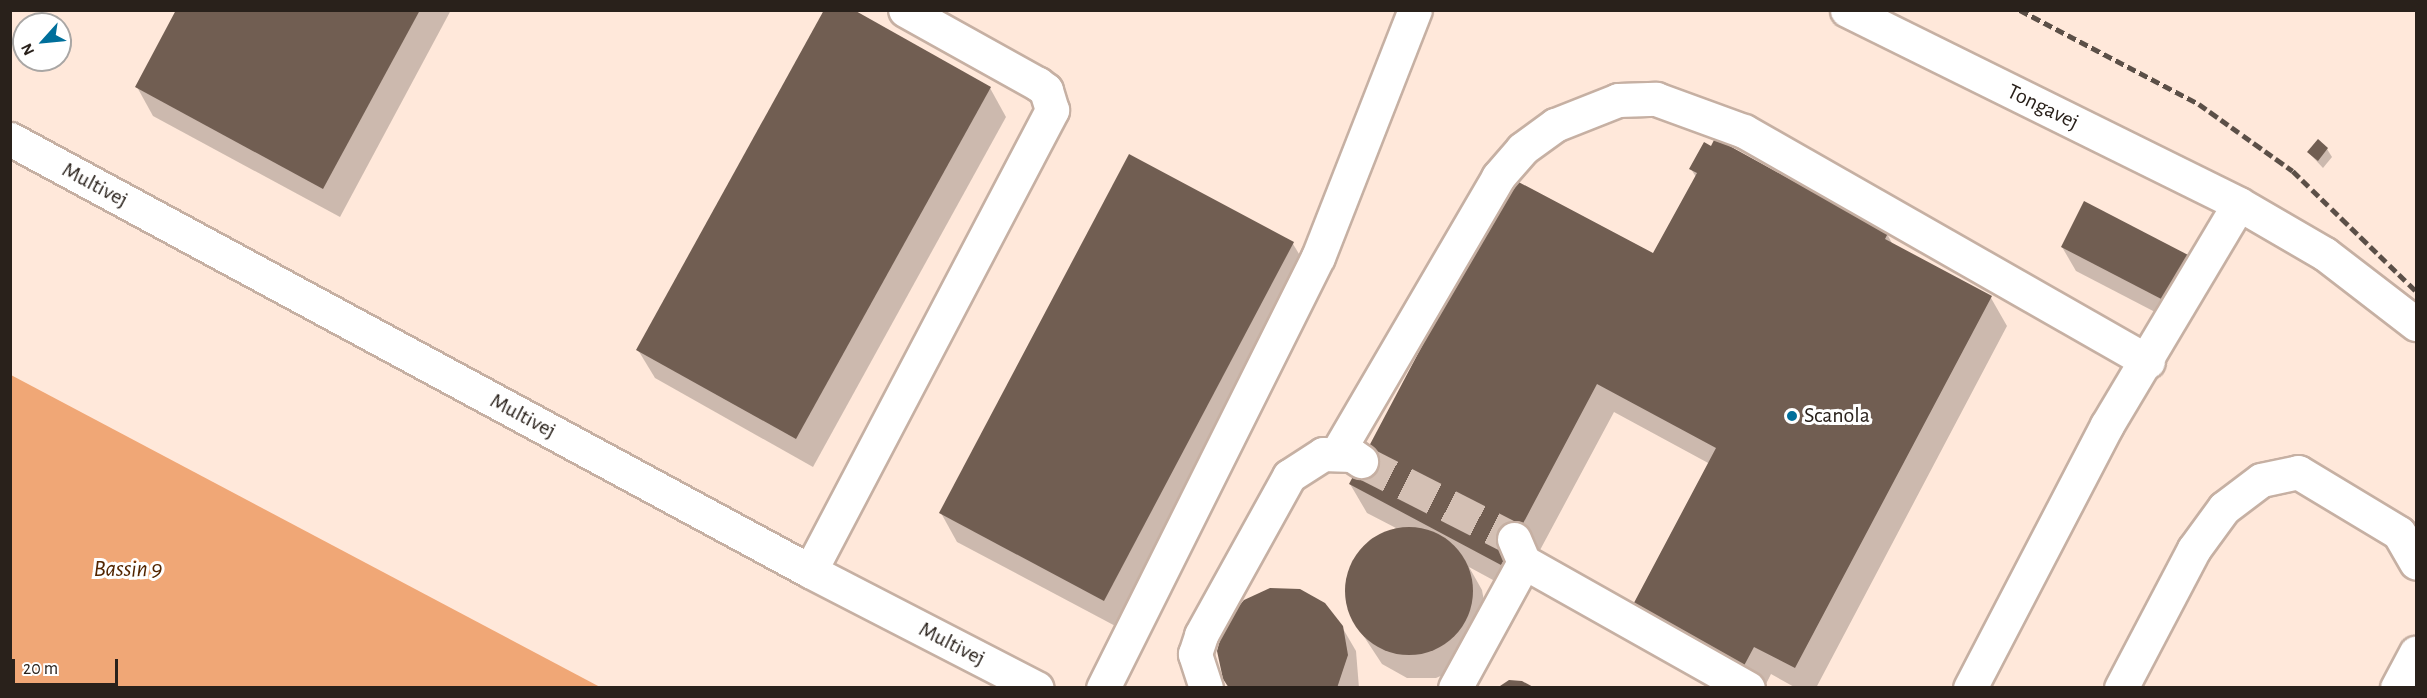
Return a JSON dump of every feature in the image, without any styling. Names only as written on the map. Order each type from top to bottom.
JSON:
[{"type":"street","points":[[810,572],[1052,110],[1046,90],[1038,84],[905,10]]},
{"type":"street","points":[[1103,687],[1318,257],[1416,10]]},
{"type":"street","name":"Tongavej","points":[[1847,10],[2240,204],[2325,254],[2416,324]]},
{"type":"street","points":[[1206,687],[1195,654],[1202,635],[1289,476],[1323,454],[1349,457],[1498,177],[1522,149],[1555,125],[1618,100],[1656,99],[1744,131],[2148,361]]},
{"type":"street","name":"Multivej","points":[[10,139],[810,572],[1037,687]]},
{"type":"street","points":[[1970,687],[2108,425],[2240,204]]},
{"type":"street","points":[[2121,687],[2194,549],[2223,508],[2261,480],[2298,472],[2399,534],[2416,563]]},
{"type":"street","points":[[1455,687],[1519,551],[1748,687]]},
{"type":"street","points":[[2397,687],[2416,653]]},
{"type":"water","name":"Bassin 9","points":[[11,375],[600,687],[11,687]]},
{"type":"building","points":[[176,10],[420,10],[323,189],[135,87]]},
{"type":"building","points":[[824,10],[854,10],[991,87],[796,439],[636,350]]},
{"type":"building","name":"Scanola","points":[[1715,138],[1888,233],[1885,239],[1992,296],[1795,668],[1754,647],[1739,675],[1627,616],[1716,448],[1597,384],[1501,565],[1349,484],[1511,178],[1653,253],[1697,173],[1689,169],[1704,142],[1711,146]]},
{"type":"building","points":[[2318,139],[2328,148],[2318,161],[2307,152]]},
{"type":"building","points":[[1129,154],[1294,242],[1104,601],[939,513]]},
{"type":"building","points":[[2084,201],[2192,257],[2169,303],[2061,247]]},
{"type":"building","points":[[1409,527],[1434,531],[1455,545],[1469,566],[1473,591],[1469,616],[1455,637],[1434,651],[1409,655],[1384,651],[1363,637],[1349,616],[1345,591],[1349,566],[1363,545],[1384,531]]},
{"type":"building","points":[[1270,588],[1300,589],[1325,603],[1343,626],[1348,655],[1337,688],[1229,688],[1223,679],[1217,651],[1225,622],[1244,600]]},
{"type":"building","points":[[1509,680],[1522,681],[1535,688],[1497,688]]},
{"type":"tunnel","points":[[1361,461],[1514,539]]},
{"type":"railway","points":[[2020,10],[2199,104],[2293,171],[2416,291]]},
{"type":"place","name":"Scanola","points":[[1792,416]]}]
